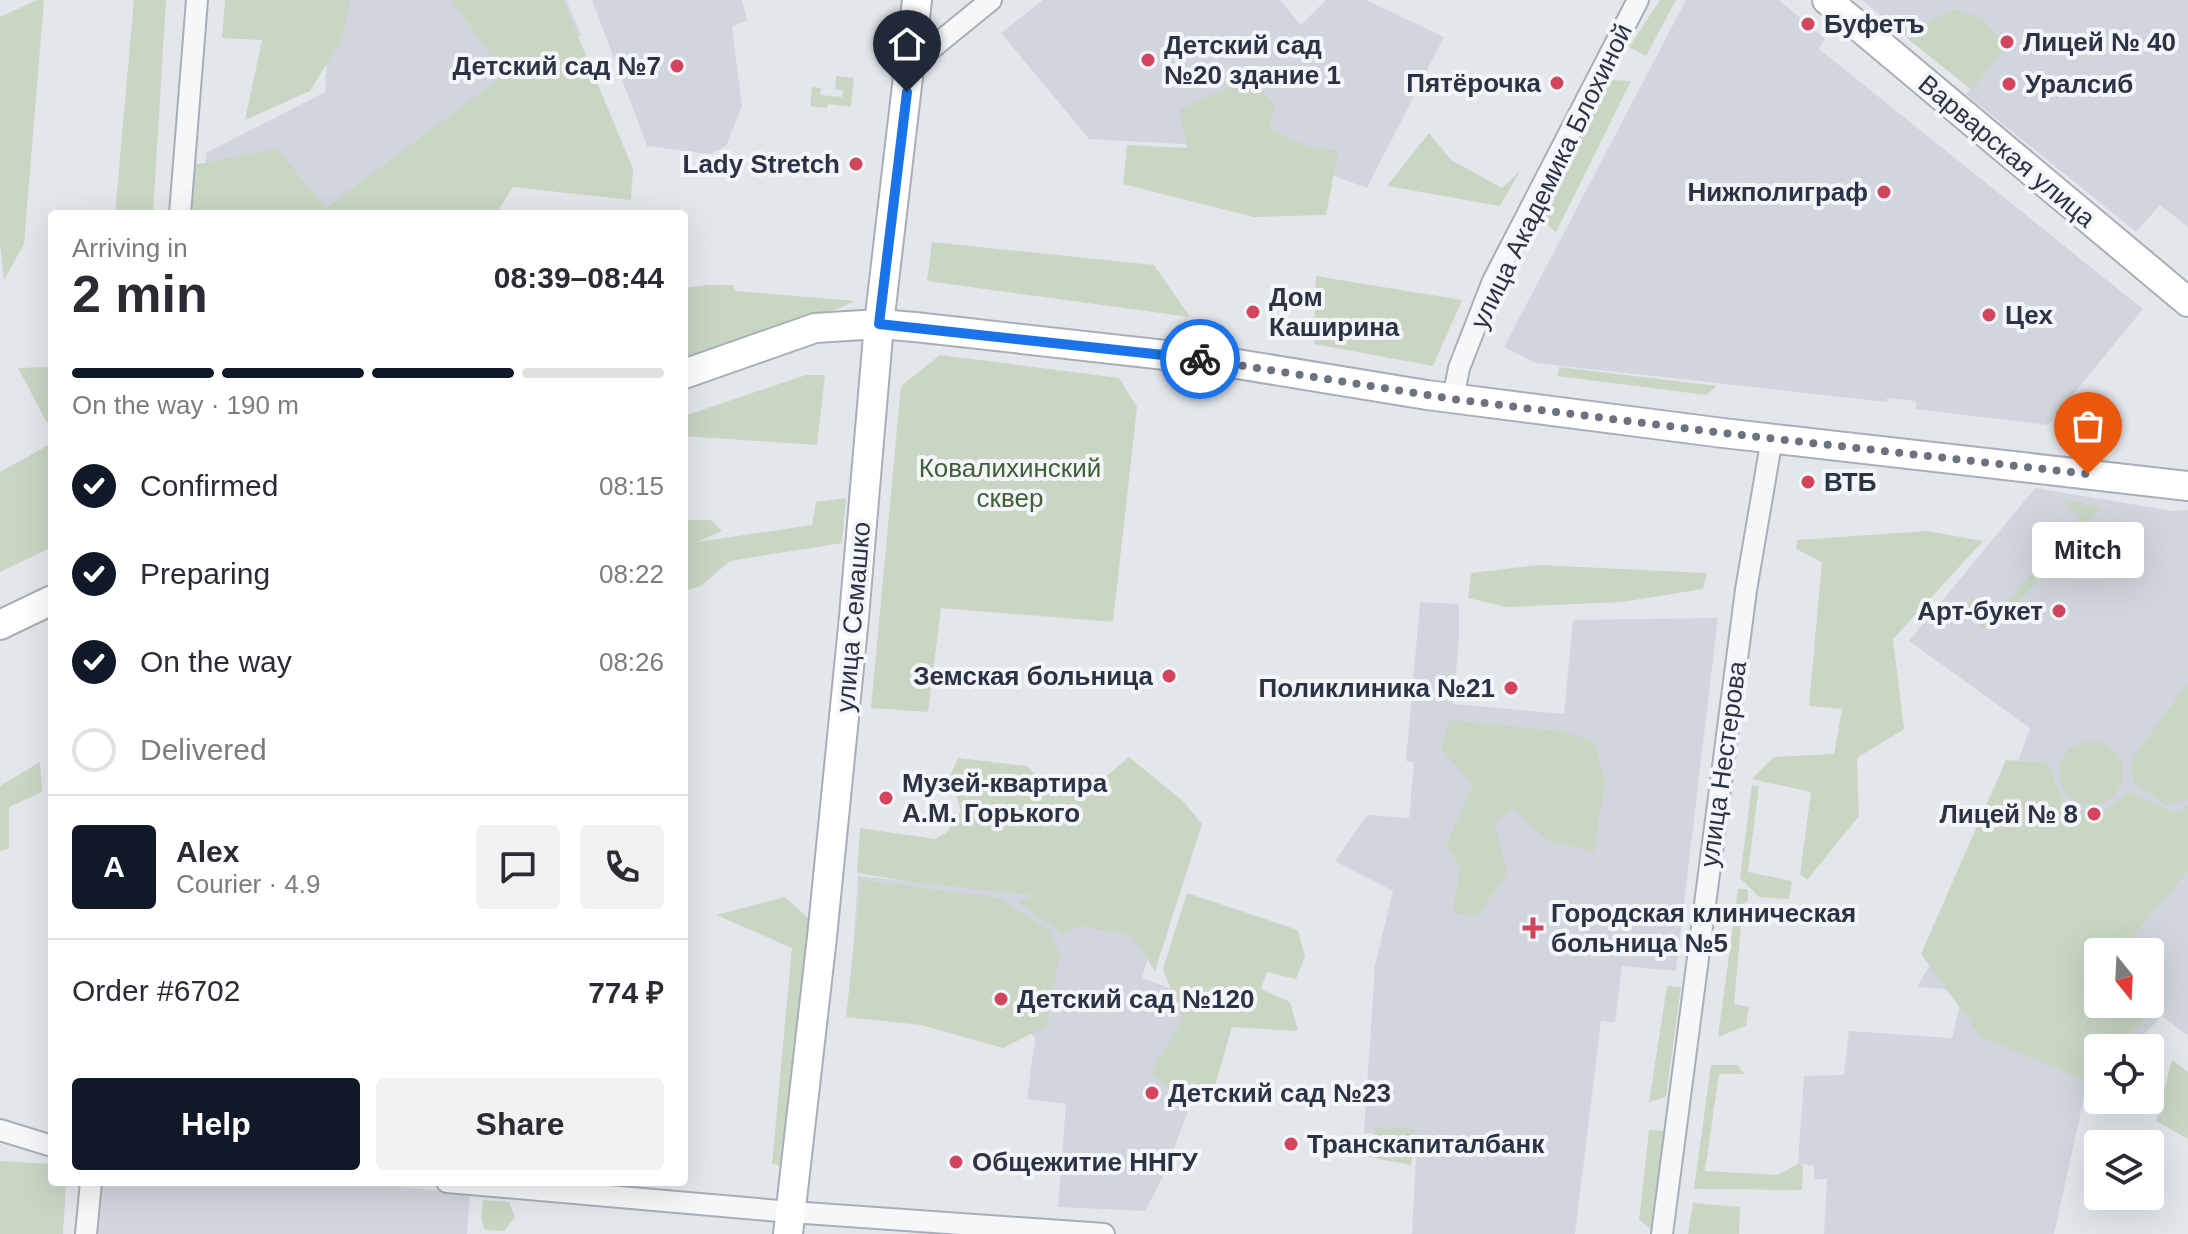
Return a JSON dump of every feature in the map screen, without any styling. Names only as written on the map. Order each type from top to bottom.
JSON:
[{"type":"street","points":[[180,210],[197,0]]},
{"type":"street","name":"улица Семашко","points":[[790,1223],[843,725],[879,324],[917,0]]},
{"type":"street","points":[[910,66],[991,0]]},
{"type":"street","name":"улица Академика Блохиной","points":[[1453,399],[1459,368],[1493,281],[1638,0]]},
{"type":"street","name":"Варварская улица","points":[[1827,0],[2188,302]]},
{"type":"street","points":[[688,373],[815,328],[879,324],[1206,360],[1453,399],[2188,486]]},
{"type":"street","name":"улица Нестерова","points":[[1662,1234],[1746,590],[1772,438]]},
{"type":"street","points":[[0,625],[48,602]]},
{"type":"street","points":[[0,1130],[48,1145]]},
{"type":"street","points":[[86,1234],[91,1186]]},
{"type":"street","points":[[480,1186],[790,1223],[1104,1234]]},
{"type":"shaded area","points":[[330,0],[566,0],[581,35],[558,44],[374,210],[202,210],[206,153],[325,92]]},
{"type":"shaded area","name":"Детский сад №7","points":[[592,0],[742,0],[747,20],[732,27],[742,106],[726,146],[710,154],[647,146]]},
{"type":"shaded area","points":[[1043,0],[1280,0],[1301,25],[1326,0],[1366,0],[1444,37],[1367,188],[1214,132],[1202,145],[1089,139],[1001,33]]},
{"type":"shaded area","points":[[1686,0],[1779,0],[1825,39],[1819,49],[2143,309],[2048,425],[1916,409],[1916,401],[1887,398],[1887,402],[1536,363],[1504,347]]},
{"type":"shaded area","points":[[1862,0],[2188,0],[2188,227],[2160,205],[2136,232],[1966,94],[1971,89]]},
{"type":"shaded area","points":[[2035,488],[2173,511],[2188,510],[2188,1036],[2164,1018],[2164,938],[2084,938],[2084,1018],[2160,1018],[2144,1034],[2084,1034],[2084,1098],[2054,1234],[1824,1234],[1827,1179],[1814,1179],[1814,1166],[1798,1164],[1804,1076],[1844,1075],[1849,1031],[1952,1038],[1963,990],[1917,987],[1969,899],[2030,728],[1909,641]]},
{"type":"shaded area","name":"Городская клиническая больница №5","points":[[1420,602],[1459,604],[1453,704],[1564,714],[1573,620],[1718,618],[1676,971],[1622,966],[1615,1022],[1601,1021],[1575,1234],[1412,1234],[1417,1138],[1364,1133],[1375,965],[1393,891],[1335,861],[1367,815],[1409,818],[1414,762],[1406,761]]},
{"type":"shaded area","name":"Детский сад №120","points":[[858,876],[1162,908],[1142,978],[1226,1009],[1165,1173],[1145,1211],[1058,1207],[1066,1104],[1027,1099],[1035,1038],[1023,1022],[849,1008]]},
{"type":"shaded area","points":[[96,1186],[389,1186],[470,1193],[467,1234],[92,1234]]},
{"type":"green space","points":[[37,0],[44,0],[24,244],[4,280],[0,245],[0,17]]},
{"type":"green space","points":[[134,0],[166,0],[153,210],[115,210]]},
{"type":"green space","points":[[225,0],[350,0],[343,37],[310,91],[245,120],[262,40],[222,38]]},
{"type":"green space","points":[[452,0],[563,0],[633,169],[631,200],[513,187],[499,210],[189,210],[194,165],[276,148],[326,208],[504,75]]},
{"type":"green space","points":[[1660,0],[1676,0],[1646,56],[1629,47]]},
{"type":"green space","points":[[1955,9],[1982,18],[2007,46],[1972,90],[1908,39],[1931,21]]},
{"type":"green space","points":[[836,76],[854,78],[851,107],[828,104],[827,108],[810,106],[812,87],[821,88],[820,95],[842,97],[843,90],[835,89]]},
{"type":"green space","points":[[1250,78],[1275,104],[1270,129],[1309,147],[1338,151],[1326,215],[1254,217],[1123,184],[1127,145],[1187,148],[1179,109]]},
{"type":"green space","points":[[1610,80],[1631,81],[1556,232],[1537,216]]},
{"type":"green space","points":[[1429,133],[1451,160],[1502,188],[1520,171],[1500,206],[1387,186]]},
{"type":"green space","points":[[932,242],[1154,265],[1190,317],[927,281]]},
{"type":"green space","points":[[1316,276],[1462,300],[1433,366],[1314,344]]},
{"type":"green space","points":[[733,285],[735,291],[855,301],[688,361],[688,287]]},
{"type":"green space","name":"Ковалихинский сквер","points":[[940,355],[1119,378],[1137,407],[1113,622],[941,608],[928,712],[871,708],[901,386]]},
{"type":"green space","points":[[48,367],[47,423],[18,368]]},
{"type":"green space","points":[[1559,367],[1717,386],[1706,395],[1557,376]]},
{"type":"green space","points":[[806,375],[825,375],[817,445],[688,436],[688,415]]},
{"type":"green space","points":[[48,445],[48,549],[0,572],[0,472]]},
{"type":"green space","points":[[846,498],[842,543],[730,561],[701,586],[688,590],[688,520],[711,520],[722,531],[697,542],[812,525],[816,502]]},
{"type":"green space","points":[[2068,500],[2100,507],[1998,626],[1982,628],[1969,614],[1969,600],[1972,597],[1995,617],[2080,517],[2064,503]]},
{"type":"green space","points":[[1927,531],[1983,541],[1893,639],[1904,729],[1857,758],[1859,816],[1807,880],[1800,874],[1811,792],[1752,779],[1774,757],[1834,754],[1842,709],[1809,706],[1822,562],[1796,549],[1797,540]]},
{"type":"green space","points":[[1538,565],[1707,573],[1703,589],[1622,602],[1506,607],[1468,598],[1471,573]]},
{"type":"green space","points":[[2188,683],[2188,800],[2166,805],[2136,784],[2131,771],[2133,757]]},
{"type":"green space","points":[[1450,720],[1568,732],[1594,742],[1605,781],[1594,852],[1548,841],[1514,809],[1494,822],[1507,873],[1477,917],[1453,913],[1460,867],[1446,845],[1473,784],[1441,749]]},
{"type":"green space","points":[[2085,741],[2097,741],[2114,750],[2121,761],[2121,785],[2114,796],[2097,805],[2085,805],[2073,800],[2064,791],[2059,779],[2059,767],[2064,755],[2073,746]]},
{"type":"green space","points":[[1129,757],[1184,802],[1202,824],[1155,971],[1132,936],[1081,926],[1064,934],[1018,902],[1032,895],[857,873],[860,828],[935,839],[947,832],[961,811],[950,777],[958,758],[1027,766],[1053,786],[1086,793]]},
{"type":"green space","points":[[2006,760],[2048,763],[2065,809],[2104,812],[2128,792],[2175,813],[2188,806],[2188,871],[2131,938],[2084,938],[2084,1018],[2142,1018],[2143,1021],[2130,1034],[2084,1034],[2084,1080],[1981,1037],[1921,954]]},
{"type":"green space","points":[[40,762],[42,792],[9,807],[9,849],[0,851],[0,786]]},
{"type":"green space","points":[[1752,785],[1759,786],[1748,872],[1792,881],[1789,899],[1759,897],[1740,878]]},
{"type":"green space","points":[[861,880],[998,898],[1048,929],[1060,954],[1047,1026],[1003,1048],[921,1025],[846,1017]]},
{"type":"green space","points":[[1738,889],[1748,889],[1748,901],[1743,904],[1734,1004],[1749,1007],[1746,1026],[1718,1037]]},
{"type":"green space","points":[[1187,893],[1298,930],[1305,957],[1296,979],[1267,972],[1261,989],[1290,1002],[1298,1031],[1232,1027],[1211,1100],[1174,1093],[1151,1073],[1183,1019],[1163,969]]},
{"type":"green space","points":[[785,897],[817,926],[790,1167],[772,1164],[792,948],[716,915]]},
{"type":"green space","points":[[1667,986],[1681,987],[1666,1097],[1649,1102]]},
{"type":"green space","points":[[2172,1060],[2188,1072],[2188,1139],[2156,1121],[2158,1114],[2164,1114],[2164,1090]]},
{"type":"green space","points":[[1711,1065],[1738,1065],[1744,1074],[1719,1074],[1705,1171],[1778,1175],[1798,1164],[1803,1166],[1802,1190],[1694,1189]]},
{"type":"green space","points":[[1376,1127],[1415,1129],[1411,1165],[1368,1157]]},
{"type":"green space","points":[[1649,1130],[1665,1131],[1653,1230],[1639,1220]]},
{"type":"green space","points":[[0,1161],[48,1164],[48,1186],[66,1186],[63,1234],[0,1234]]},
{"type":"green space","points":[[483,1200],[509,1202],[515,1217],[504,1231],[485,1230],[481,1219]]},
{"type":"green space","points":[[1693,1203],[1740,1207],[1739,1234],[1688,1234]]},
{"type":"way so far","points":[[1200,359],[1453,399],[2088,474]]},
{"type":"place","name":"Буфетъ","points":[[1808,24]]},
{"type":"place","name":"Лицей № 40","points":[[2007,42]]},
{"type":"place","name":"Детский сад №20 здание 1","points":[[1148,60]]},
{"type":"place","name":"Детский сад №7","points":[[677,66]]},
{"type":"place","name":"Пятёрочка","points":[[1557,83]]},
{"type":"place","name":"Уралсиб","points":[[2009,84]]},
{"type":"place","name":"Lady Stretch","points":[[856,164]]},
{"type":"place","name":"Нижполиграф","points":[[1884,192]]},
{"type":"place","name":"Дом Каширина","points":[[1253,312]]},
{"type":"place","name":"Цех","points":[[1989,315]]},
{"type":"place","name":"Mitch","points":[[2088,474]]},
{"type":"place","name":"ВТБ","points":[[1808,482]]},
{"type":"place","name":"Арт-букет","points":[[2059,611]]},
{"type":"place","name":"Земская больница","points":[[1169,676]]},
{"type":"place","name":"Поликлиника №21","points":[[1511,688]]},
{"type":"place","name":"Музей-квартира А.М. Горького","points":[[886,798]]},
{"type":"place","name":"Лицей № 8","points":[[2094,814]]},
{"type":"place","name":"Городская клиническая больница №5","points":[[1533,928]]},
{"type":"place","name":"Детский сад №120","points":[[1001,999]]},
{"type":"place","name":"Детский сад №23","points":[[1152,1093]]},
{"type":"place","name":"Транскапиталбанк","points":[[1291,1144]]},
{"type":"place","name":"Общежитие ННГУ","points":[[956,1162]]},
{"type":"route","points":[[907,92],[879,324],[1200,359]]}]
